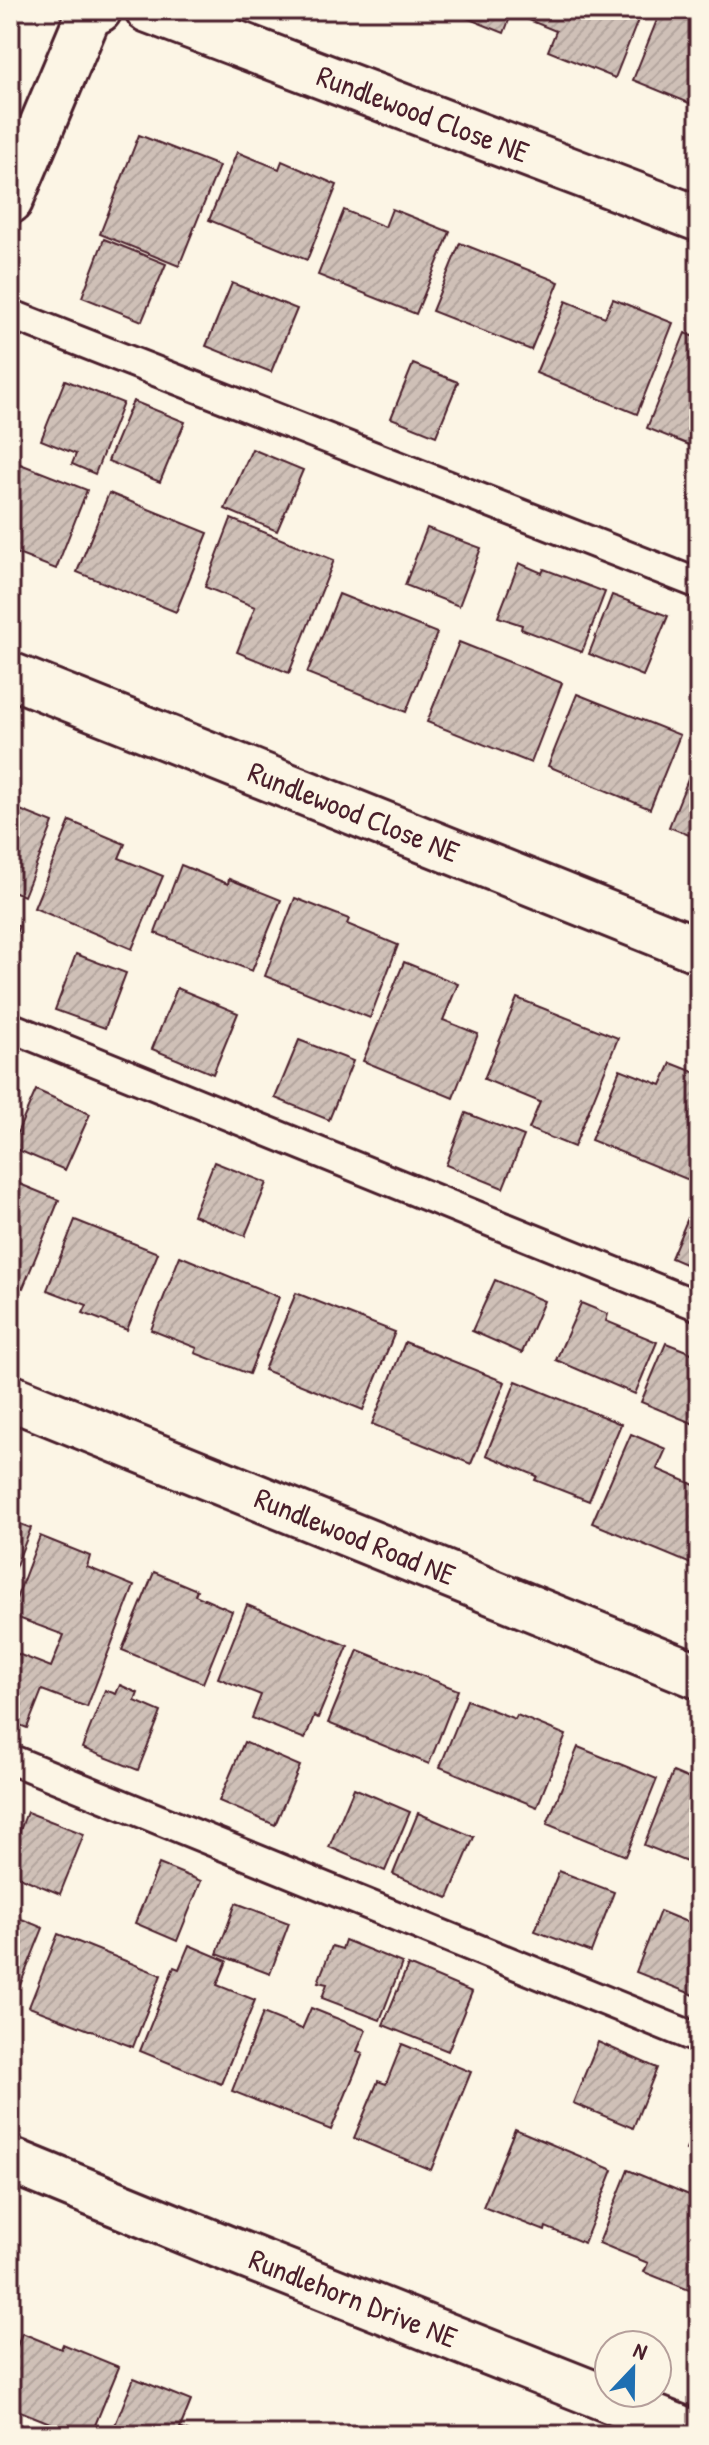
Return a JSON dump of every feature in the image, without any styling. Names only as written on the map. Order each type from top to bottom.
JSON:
[{"type":"street","points":[[10,201],[89,14],[99,10]]},
{"type":"street","name":"Rundlewood Close NE","points":[[148,10],[699,219]]},
{"type":"street","name":"Rundlewood Close NE","points":[[10,675],[699,950]]},
{"type":"street","name":"Rundlewood Road NE","points":[[10,1397],[699,1676]]},
{"type":"street","name":"Rundlehorn Drive NE","points":[[10,2160],[698,2435]]},
{"type":"lane","points":[[10,314],[699,584]]},
{"type":"lane","points":[[10,1027],[699,1306]]},
{"type":"lane","points":[[10,1759],[699,2039]]},
{"type":"building","points":[[447,10],[513,10],[504,33]]},
{"type":"building","points":[[527,10],[642,10],[615,78],[548,51],[556,31],[524,18]]},
{"type":"building","points":[[661,10],[679,10],[699,18],[699,107],[633,80]]},
{"type":"building","points":[[139,135],[219,166],[179,266],[100,234]]},
{"type":"building","points":[[237,152],[279,169],[282,161],[337,185],[307,260],[209,220]]},
{"type":"building","points":[[392,209],[450,232],[416,314],[318,275],[344,210],[385,227]]},
{"type":"building","points":[[104,239],[166,264],[142,321],[82,297]]},
{"type":"building","points":[[460,243],[559,282],[531,350],[432,311]]},
{"type":"building","points":[[232,283],[297,309],[271,372],[206,346]]},
{"type":"building","points":[[613,299],[673,323],[637,414],[536,373],[566,301],[605,317]]},
{"type":"building","points":[[685,333],[699,339],[699,449],[647,428]]},
{"type":"building","points":[[413,364],[458,382],[436,436],[391,418]]},
{"type":"building","points":[[65,380],[123,403],[95,474],[72,464],[76,454],[41,440]]},
{"type":"building","points":[[133,401],[185,422],[160,482],[108,461]]},
{"type":"building","points":[[252,449],[303,470],[277,531],[225,509]]},
{"type":"building","points":[[10,460],[87,490],[56,569],[10,551]]},
{"type":"building","points":[[109,493],[208,533],[176,612],[77,572]]},
{"type":"building","points":[[231,519],[334,560],[289,673],[237,652],[255,607],[205,587]]},
{"type":"building","points":[[427,528],[481,548],[459,606],[405,585]]},
{"type":"building","points":[[519,563],[605,592],[582,652],[498,617]]},
{"type":"building","points":[[339,594],[437,633],[406,712],[307,673]]},
{"type":"building","points":[[612,595],[668,616],[643,676],[589,654]]},
{"type":"building","points":[[459,642],[562,683],[531,763],[427,722]]},
{"type":"building","points":[[577,694],[680,735],[650,809],[548,766]]},
{"type":"building","points":[[699,752],[699,839],[669,827]]},
{"type":"building","points":[[10,806],[53,823],[24,896],[10,890]]},
{"type":"building","points":[[70,821],[125,844],[119,858],[163,876],[132,949],[34,908]]},
{"type":"building","points":[[181,865],[228,884],[229,879],[281,900],[252,971],[155,933]]},
{"type":"building","points":[[295,898],[349,919],[347,924],[398,945],[370,1018],[265,976]]},
{"type":"building","points":[[10,923],[19,926],[10,948]]},
{"type":"building","points":[[76,954],[126,973],[105,1028],[55,1010]]},
{"type":"building","points":[[404,962],[458,984],[443,1020],[478,1034],[453,1098],[363,1061]]},
{"type":"building","points":[[177,988],[238,1013],[213,1074],[152,1049]]},
{"type":"building","points":[[517,998],[618,1038],[574,1147],[529,1129],[540,1102],[484,1079]]},
{"type":"building","points":[[299,1040],[353,1061],[329,1120],[275,1098]]},
{"type":"building","points":[[671,1063],[699,1074],[699,1156],[689,1180],[591,1140],[620,1069],[661,1085]]},
{"type":"building","points":[[36,1090],[90,1114],[65,1170],[11,1147]]},
{"type":"building","points":[[466,1113],[524,1136],[503,1188],[446,1165]]},
{"type":"building","points":[[214,1162],[267,1183],[245,1236],[193,1215]]},
{"type":"building","points":[[10,1180],[59,1200],[23,1288],[10,1283]]},
{"type":"building","points":[[696,1199],[699,1200],[699,1270],[671,1258]]},
{"type":"building","points":[[75,1220],[158,1253],[127,1330],[83,1313],[87,1305],[47,1290]]},
{"type":"building","points":[[180,1256],[279,1297],[249,1374],[195,1353],[197,1348],[151,1330]]},
{"type":"building","points":[[495,1280],[544,1301],[522,1353],[472,1331]]},
{"type":"building","points":[[296,1293],[395,1332],[363,1410],[264,1370]]},
{"type":"building","points":[[581,1303],[608,1314],[606,1321],[657,1342],[635,1394],[556,1360]]},
{"type":"building","points":[[405,1342],[505,1382],[471,1464],[372,1424]]},
{"type":"building","points":[[666,1343],[699,1356],[699,1426],[641,1402]]},
{"type":"building","points":[[516,1381],[621,1424],[589,1501],[535,1480],[537,1476],[486,1455]]},
{"type":"building","points":[[631,1434],[666,1449],[657,1469],[699,1487],[699,1544],[691,1564],[592,1523]]},
{"type":"building","points":[[10,1520],[31,1528],[10,1580]]},
{"type":"building","points":[[40,1536],[90,1556],[87,1567],[134,1586],[87,1707],[42,1690],[27,1728],[10,1721],[10,1651],[51,1667],[64,1635],[10,1615]]},
{"type":"building","points":[[154,1572],[197,1590],[195,1595],[232,1611],[203,1683],[122,1650]]},
{"type":"building","points":[[247,1605],[348,1646],[318,1718],[314,1716],[305,1739],[252,1718],[261,1695],[218,1678]]},
{"type":"building","points":[[358,1650],[458,1690],[429,1764],[328,1723]]},
{"type":"building","points":[[120,1685],[138,1693],[135,1701],[161,1712],[138,1770],[82,1748],[105,1690],[116,1694]]},
{"type":"building","points":[[467,1700],[515,1719],[517,1715],[566,1735],[537,1807],[440,1767]]},
{"type":"building","points":[[244,1742],[300,1766],[275,1825],[219,1801]]},
{"type":"building","points":[[578,1747],[657,1779],[626,1856],[547,1824]]},
{"type":"building","points":[[673,1772],[699,1783],[699,1867],[644,1845]]},
{"type":"building","points":[[354,1788],[410,1812],[385,1871],[329,1847]]},
{"type":"building","points":[[27,1812],[84,1834],[60,1894],[10,1873],[10,1856]]},
{"type":"building","points":[[418,1813],[474,1837],[448,1898],[393,1874]]},
{"type":"building","points":[[159,1864],[201,1881],[177,1941],[135,1923]]},
{"type":"building","points":[[559,1871],[614,1892],[591,1952],[535,1931]]},
{"type":"building","points":[[236,1903],[289,1923],[270,1974],[217,1954]]},
{"type":"building","points":[[660,1911],[699,1927],[699,1997],[636,1972]]},
{"type":"building","points":[[10,1914],[43,1928],[14,2000],[10,1998]]},
{"type":"building","points":[[58,1934],[161,1975],[133,2047],[29,2007]]},
{"type":"building","points":[[345,1940],[402,1963],[380,2020],[322,1998],[327,1984],[318,1982],[332,1946],[342,1949]]},
{"type":"building","points":[[189,1945],[227,1961],[217,1985],[255,2000],[221,2084],[140,2051],[174,1967],[179,1969]]},
{"type":"building","points":[[408,1965],[472,1992],[448,2051],[383,2025]]},
{"type":"building","points":[[311,2008],[366,2030],[357,2051],[363,2053],[331,2130],[232,2091],[263,2013],[302,2029]]},
{"type":"building","points":[[598,2042],[657,2068],[633,2128],[573,2103]]},
{"type":"building","points":[[402,2044],[471,2072],[431,2170],[354,2138],[378,2081],[386,2084]]},
{"type":"building","points":[[699,2117],[699,2155],[686,2150]]},
{"type":"building","points":[[515,2129],[613,2170],[584,2243],[483,2207]]},
{"type":"building","points":[[628,2170],[699,2199],[699,2280],[694,2292],[644,2272],[648,2263],[599,2243]]},
{"type":"building","points":[[22,2333],[61,2349],[63,2344],[119,2367],[91,2435],[80,2435],[10,2407],[10,2364]]},
{"type":"building","points":[[134,2378],[191,2401],[180,2428],[197,2435],[111,2435]]}]
